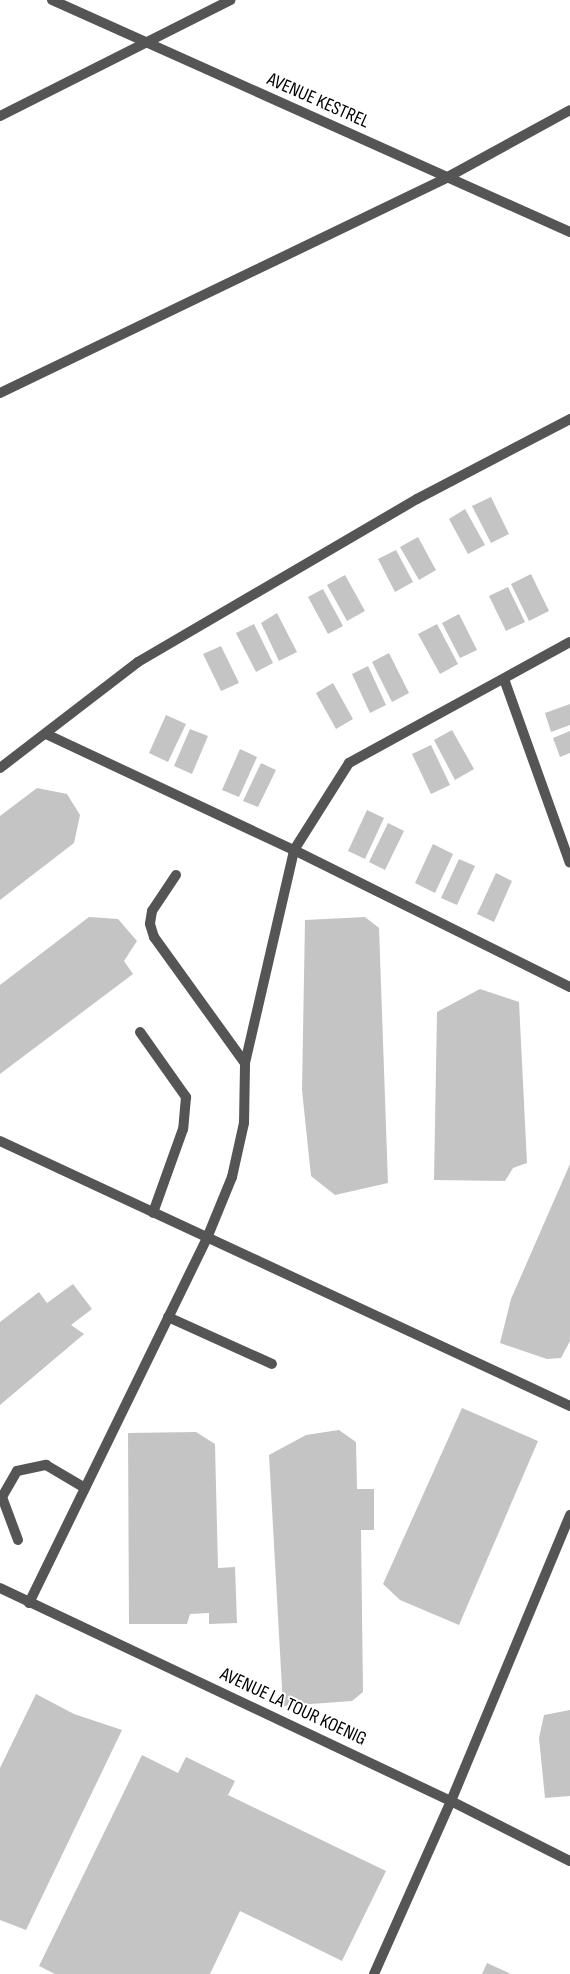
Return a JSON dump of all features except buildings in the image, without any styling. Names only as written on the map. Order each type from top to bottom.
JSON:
[{"type":"street","name":"AVENUE KESTREL","points":[[52,0],[570,232]]},
{"type":"street","points":[[0,116],[231,0]]},
{"type":"street","points":[[0,394],[446,178],[570,110]]},
{"type":"street","points":[[0,768],[138,662],[418,499],[570,419]]},
{"type":"street","points":[[29,1603],[207,1238],[234,1168],[244,1122],[245,1063],[294,850],[349,763],[570,642]]},
{"type":"street","points":[[504,679],[570,863]]},
{"type":"street","points":[[46,734],[294,850],[570,987]]},
{"type":"street","points":[[176,875],[152,910],[150,924],[154,937],[245,1063]]},
{"type":"street","points":[[140,1032],[186,1097],[183,1129],[153,1213]]},
{"type":"street","points":[[0,1141],[570,1406]]},
{"type":"street","points":[[168,1317],[272,1364]]},
{"type":"street","points":[[18,1540],[2,1498],[17,1471],[46,1465],[85,1488]]},
{"type":"street","points":[[374,1974],[451,1801],[570,1515]]},
{"type":"street","name":"AVENUE LA TOUR KOENIG","points":[[0,1588],[451,1801],[570,1861]]}]
